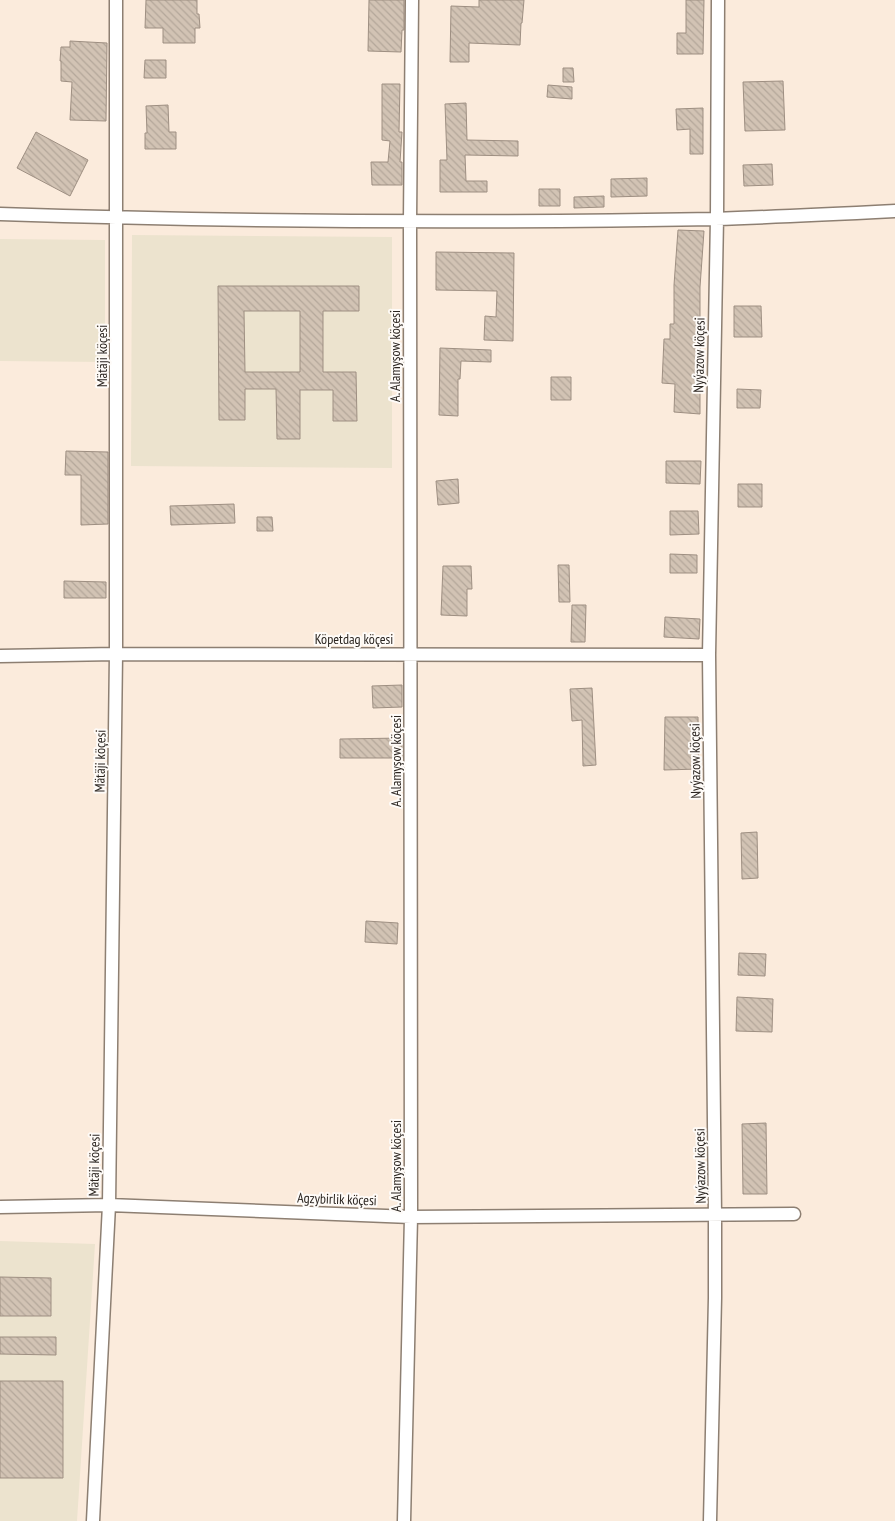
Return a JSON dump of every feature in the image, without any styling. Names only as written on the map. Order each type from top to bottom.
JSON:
[{"type":"street","name":"Mätäji köçesi","points":[[93,1521],[109,1205],[116,654],[116,0]]},
{"type":"street","name":"A. Alamyşow köçesi","points":[[404,1521],[411,1217],[410,221],[412,0]]},
{"type":"street","name":"Nyýazow köçesi","points":[[710,1521],[716,1298],[716,1216],[709,655],[717,218],[718,0]]},
{"type":"street","points":[[0,214],[117,218],[410,221],[717,218],[895,211]]},
{"type":"street","name":"Köpetdag köçesi","points":[[0,656],[116,654],[709,655]]},
{"type":"street","name":"Agzybirlik köçesi","points":[[0,1207],[109,1205],[411,1217],[794,1214]]},
{"type":"shaded area","points":[[132,235],[392,237],[392,468],[131,466]]},
{"type":"shaded area","points":[[0,239],[105,240],[105,362],[0,361]]},
{"type":"shaded area","points":[[0,1241],[95,1244],[77,1521],[0,1521]]},
{"type":"building","points":[[146,0],[197,0],[200,28],[195,28],[195,43],[163,43],[163,28],[145,28]]},
{"type":"building","points":[[369,0],[404,0],[404,30],[402,30],[401,52],[368,51]]},
{"type":"building","points":[[479,0],[524,0],[520,45],[469,43],[469,62],[450,62],[451,6],[479,7]]},
{"type":"building","points":[[686,0],[704,0],[703,54],[677,54],[677,33],[686,33]]},
{"type":"building","points":[[70,41],[107,43],[106,121],[70,120],[72,82],[61,81],[60,61],[61,47],[70,47]]},
{"type":"building","points":[[145,60],[166,60],[166,78],[144,78]]},
{"type":"building","points":[[563,68],[573,68],[574,82],[563,82]]},
{"type":"building","points":[[783,81],[785,130],[745,131],[743,82]]},
{"type":"building","points":[[382,84],[400,84],[399,132],[402,132],[400,162],[402,162],[402,185],[372,185],[371,162],[388,162],[390,141],[382,140]]},
{"type":"building","points":[[548,85],[572,87],[572,99],[547,97]]},
{"type":"building","points":[[466,103],[467,140],[518,141],[518,156],[465,155],[466,181],[487,181],[487,192],[440,192],[440,160],[447,160],[445,104]]},
{"type":"building","points":[[168,105],[169,132],[176,132],[176,149],[145,149],[145,133],[147,133],[146,106]]},
{"type":"building","points":[[703,108],[703,154],[690,154],[690,129],[677,130],[676,109]]},
{"type":"building","points":[[36,132],[88,160],[70,196],[17,168]]},
{"type":"building","points":[[772,164],[773,185],[744,186],[743,165]]},
{"type":"building","points":[[647,178],[647,196],[611,197],[611,179]]},
{"type":"building","points":[[539,189],[560,189],[560,206],[539,206]]},
{"type":"building","points":[[604,196],[604,207],[574,208],[574,197]]},
{"type":"building","points":[[678,230],[704,231],[700,287],[700,325],[702,325],[697,392],[700,392],[700,414],[674,412],[675,384],[662,383],[664,339],[670,339],[670,324],[674,324],[674,285]]},
{"type":"building","points":[[436,252],[514,253],[513,341],[484,340],[485,316],[496,317],[497,291],[436,290]]},
{"type":"building","points":[[218,286],[359,286],[359,311],[323,311],[323,372],[356,372],[357,421],[333,421],[333,390],[300,390],[300,439],[277,439],[276,389],[245,389],[245,420],[219,420]],"holes":[[[244,311],[300,311],[300,372],[245,372]]]},
{"type":"building","points":[[734,306],[761,306],[762,337],[734,337]]},
{"type":"building","points":[[440,348],[491,350],[491,362],[461,361],[460,379],[458,379],[458,416],[439,415]]},
{"type":"building","points":[[551,377],[571,377],[571,400],[551,400]]},
{"type":"building","points":[[737,389],[761,390],[760,408],[737,408]]},
{"type":"building","points":[[66,451],[108,452],[108,524],[81,525],[81,475],[65,475]]},
{"type":"building","points":[[666,461],[701,461],[700,484],[666,483]]},
{"type":"building","points":[[458,479],[459,503],[438,505],[436,481]]},
{"type":"building","points":[[738,484],[762,484],[762,507],[738,507]]},
{"type":"building","points":[[234,504],[235,523],[171,525],[170,506]]},
{"type":"building","points":[[670,511],[698,511],[699,534],[670,535]]},
{"type":"building","points":[[257,517],[272,517],[273,531],[257,531]]},
{"type":"building","points":[[670,554],[697,555],[697,573],[670,573]]},
{"type":"building","points":[[558,565],[569,565],[570,602],[559,602]]},
{"type":"building","points":[[443,566],[471,566],[472,589],[467,589],[467,616],[441,615]]},
{"type":"building","points":[[64,581],[106,582],[106,598],[64,598]]},
{"type":"building","points":[[572,605],[586,605],[585,642],[571,642]]},
{"type":"building","points":[[665,617],[700,619],[699,639],[664,637]]},
{"type":"building","points":[[402,685],[402,707],[373,708],[372,686]]},
{"type":"building","points":[[592,688],[596,765],[583,766],[582,720],[572,721],[570,689]]},
{"type":"building","points":[[665,717],[698,717],[699,769],[664,770]]},
{"type":"building","points":[[402,738],[402,758],[340,758],[340,739]]},
{"type":"building","points":[[757,832],[758,878],[742,879],[741,833]]},
{"type":"building","points":[[366,921],[398,923],[397,944],[365,942]]},
{"type":"building","points":[[739,953],[766,954],[765,976],[738,975]]},
{"type":"building","points":[[737,997],[773,999],[772,1032],[736,1031]]},
{"type":"building","points":[[766,1123],[767,1194],[743,1194],[742,1124]]},
{"type":"building","points":[[0,1277],[51,1278],[51,1316],[0,1316]]},
{"type":"building","points":[[0,1337],[56,1337],[56,1355],[0,1354]]},
{"type":"building","points":[[0,1381],[63,1381],[63,1478],[0,1478]]}]
